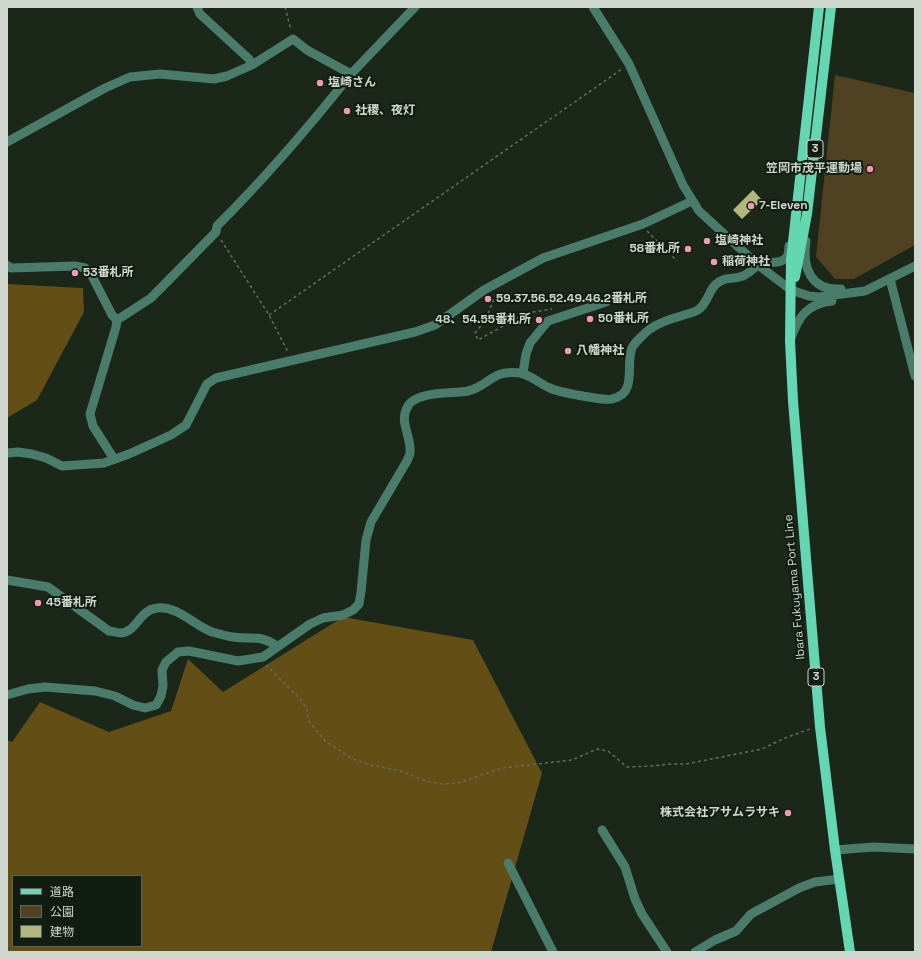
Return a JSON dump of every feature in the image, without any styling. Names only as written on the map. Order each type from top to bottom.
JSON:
[{"type":"main road","name":"Ibara Fukuyama Port Line","points":[[819,7],[791,260],[790,341],[793,401],[820,727],[835,850],[850,952]]},
{"type":"main road","name":"Ibara Fukuyama Port Line","points":[[791,290],[797,272],[807,214],[831,7]]},
{"type":"street","points":[[197,7],[200,14],[252,65]]},
{"type":"street","points":[[116,320],[151,298],[216,232],[217,226],[258,184],[313,122],[351,74],[415,7]]},
{"type":"street","points":[[593,7],[629,64],[683,185],[699,211],[758,265],[791,290],[819,297],[865,292]]},
{"type":"street","points":[[7,142],[105,88],[130,77],[160,74],[214,79],[227,76],[252,65],[293,39],[307,50],[351,74]]},
{"type":"street","points":[[7,453],[18,452],[32,454],[46,458],[62,466],[104,462],[129,454],[171,435],[186,425],[207,384],[216,378],[415,332],[435,325],[495,283],[543,258],[643,224],[692,201]]},
{"type":"street","points":[[807,214],[809,223],[805,251],[805,265],[810,276],[816,283],[831,289],[852,288],[865,292]]},
{"type":"street","points":[[7,695],[28,689],[45,687],[95,691],[115,696],[133,705],[145,708],[156,705],[164,686],[162,670],[166,662],[178,652],[189,651],[238,660],[263,656],[310,624],[323,618],[343,615],[353,610],[359,604],[366,540],[371,522],[407,461],[410,453],[410,446],[404,423],[404,414],[414,399],[421,396],[470,391],[496,375],[507,372],[522,373],[550,389],[606,400],[619,397],[628,387],[632,347],[649,330],[661,322],[697,311],[703,307],[714,286],[725,278],[741,276],[765,262],[781,262],[788,256],[791,234],[794,227]]},
{"type":"street","points":[[7,265],[11,268],[75,266],[85,268],[92,276],[116,320],[116,327],[90,414],[93,426],[114,459]]},
{"type":"street","points":[[790,341],[797,321],[807,310],[816,304],[857,298],[865,292],[915,266]]},
{"type":"street","points":[[890,279],[915,376]]},
{"type":"street","points":[[522,373],[530,343],[548,321],[606,302]]},
{"type":"street","points":[[7,580],[48,587],[109,631],[120,633],[129,631],[144,614],[150,610],[166,608],[175,611],[211,631],[233,637],[262,638],[277,646]]},
{"type":"street","points":[[602,830],[626,867],[635,900],[642,914],[667,952]]},
{"type":"street","points":[[835,850],[874,847],[915,849]]},
{"type":"street","points":[[508,863],[553,952]]},
{"type":"street","points":[[695,952],[715,940],[736,931],[751,914],[799,888],[815,882],[839,880]]},
{"type":"path","points":[[286,7],[293,39]]},
{"type":"path","points":[[270,315],[629,64]]},
{"type":"path","points":[[643,224],[651,236],[677,261]]},
{"type":"path","points":[[216,232],[270,315],[292,360]]},
{"type":"path","points":[[495,283],[497,292],[485,321],[475,333],[478,340],[526,313],[555,309]]},
{"type":"path","points":[[263,656],[267,667],[302,701],[307,710],[308,720],[325,741],[353,759],[370,765],[401,771],[426,781],[443,784],[458,783],[502,768],[572,760],[597,749],[608,751],[627,767],[686,764],[762,749],[785,738],[820,727]]},
{"type":"green space","name":"笠岡市茂平運動場","points":[[835,75],[915,93],[915,245],[854,279],[835,279],[816,257]]},
{"type":"shaded area","points":[[7,284],[83,288],[84,312],[37,400],[7,418]]},
{"type":"shaded area","points":[[343,617],[473,640],[542,773],[491,952],[7,952],[7,740],[12,742],[40,702],[109,732],[171,711],[188,659],[223,692]]},
{"type":"building","points":[[753,190],[762,200],[742,219],[733,210]]},
{"type":"place","name":"塩崎さん","points":[[320,83]]},
{"type":"place","name":"社稷、夜灯","points":[[347,111]]},
{"type":"place","name":"笠岡市茂平運動場","points":[[870,169]]},
{"type":"place","name":"7-Eleven","points":[[751,206]]},
{"type":"place","name":"塩崎神社","points":[[707,241]]},
{"type":"place","name":"58番札所","points":[[688,249]]},
{"type":"place","name":"稲荷神社","points":[[714,262]]},
{"type":"place","name":"53番札所","points":[[75,273]]},
{"type":"place","name":"59.37.56.52.49.46.2番札所","points":[[488,299]]},
{"type":"place","name":"50番札所","points":[[590,319]]},
{"type":"place","name":"48、54.55番札所","points":[[539,320]]},
{"type":"place","name":"八幡神社","points":[[568,351]]},
{"type":"place","name":"45番札所","points":[[38,603]]},
{"type":"place","name":"株式会社アサムラサキ","points":[[788,813]]}]
